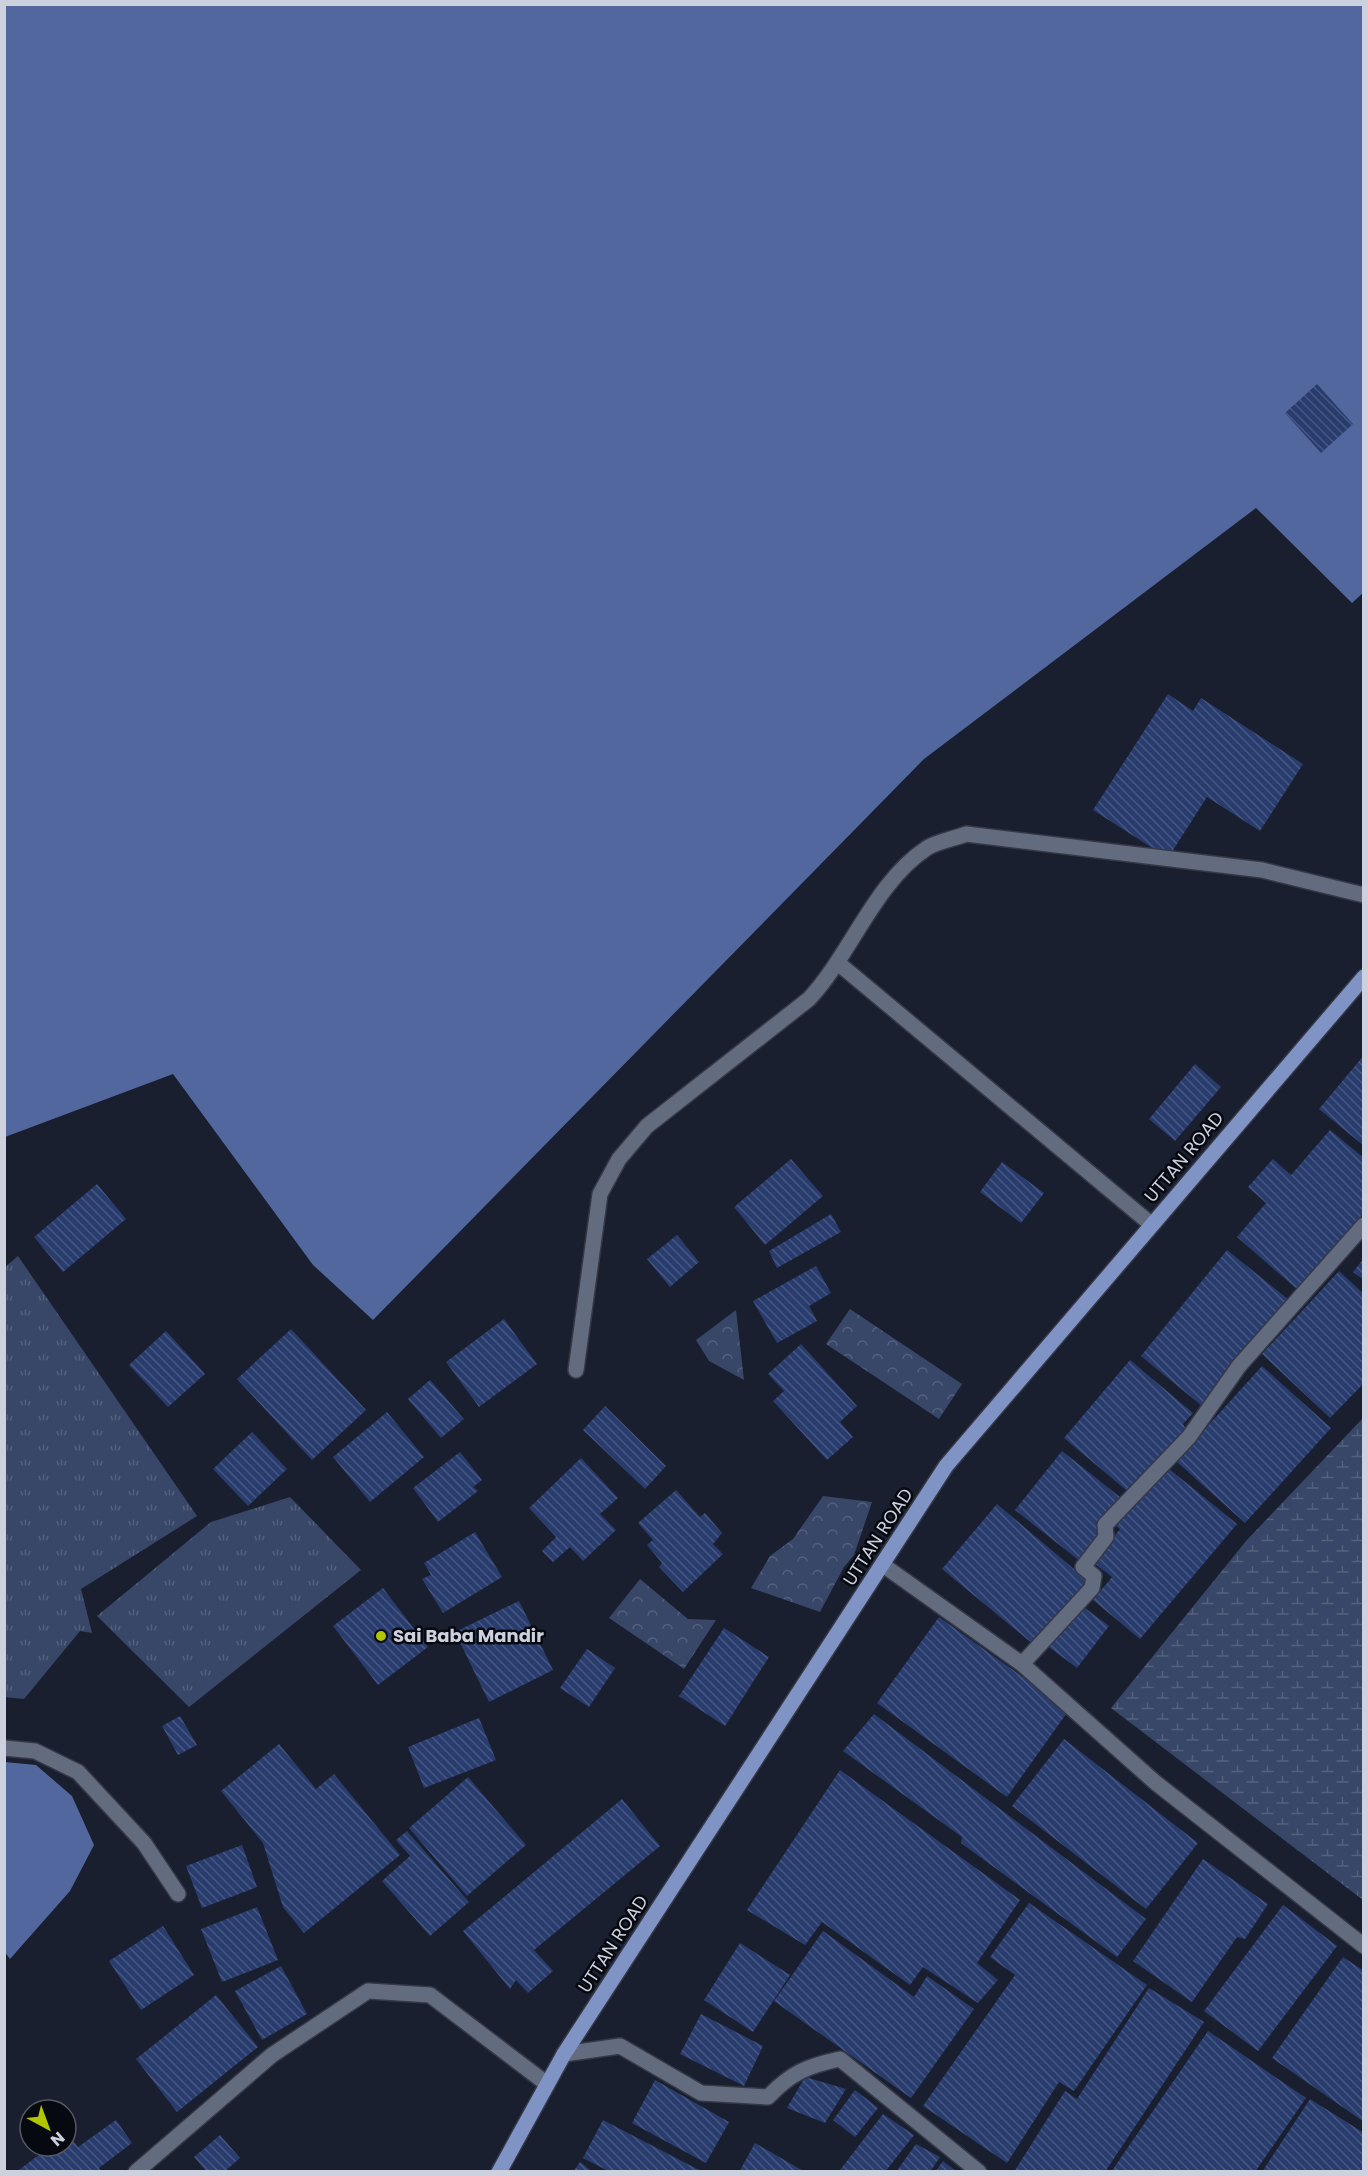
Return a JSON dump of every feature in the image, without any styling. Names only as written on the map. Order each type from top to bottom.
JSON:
[{"type":"main road","name":"UTTAN ROAD","points":[[499,2172],[564,2054],[946,1466],[1364,977]]},
{"type":"street","points":[[576,1370],[600,1194],[619,1159],[647,1126],[809,999],[838,963],[894,877],[928,848],[966,834],[1262,870],[1364,896]]},
{"type":"street","points":[[838,963],[1152,1225]]},
{"type":"street","points":[[1022,1664],[1092,1588],[1094,1576],[1083,1567],[1106,1537],[1105,1525],[1189,1437],[1239,1366],[1364,1225]]},
{"type":"street","points":[[883,1565],[1022,1664],[1156,1783],[1364,1946]]},
{"type":"street","points":[[4,1748],[35,1751],[78,1772],[144,1843],[178,1894]]},
{"type":"street","points":[[136,2172],[272,2055],[368,1991],[430,1995],[547,2084]]},
{"type":"street","points":[[564,2054],[620,2046],[701,2093],[768,2097],[787,2077],[815,2064],[840,2059],[979,2172]]},
{"type":"green space","points":[[18,1256],[197,1516],[81,1589],[92,1633],[80,1631],[24,1699],[4,1697],[4,1268]]},
{"type":"green space","points":[[850,1309],[962,1384],[939,1419],[826,1344]]},
{"type":"green space","points":[[736,1310],[744,1380],[709,1361],[696,1340]]},
{"type":"green space","points":[[1363,1418],[1363,1900],[1111,1708],[1246,1541]]},
{"type":"green space","points":[[823,1496],[872,1502],[854,1555],[844,1567],[820,1612],[751,1588],[770,1556],[793,1539]]},
{"type":"green space","points":[[290,1497],[361,1570],[189,1707],[97,1616],[211,1522]]},
{"type":"green space","points":[[640,1579],[688,1619],[716,1620],[684,1669],[609,1618]]},
{"type":"shaded area","points":[[5,5],[1363,5],[1364,592],[1352,603],[1256,508],[924,759],[373,1320],[313,1265],[173,1074],[5,1137]]},
{"type":"shaded area","points":[[5,1762],[36,1765],[72,1796],[94,1845],[70,1891],[10,1959],[4,1951]]},
{"type":"building","points":[[1317,384],[1353,424],[1321,453],[1285,413]]},
{"type":"building","points":[[1168,694],[1193,711],[1201,698],[1303,764],[1260,831],[1207,797],[1168,858],[1093,810]]},
{"type":"building","points":[[1364,1055],[1364,1146],[1319,1109]]},
{"type":"building","points":[[1195,1064],[1221,1087],[1175,1141],[1149,1119]]},
{"type":"building","points":[[1330,1130],[1364,1158],[1364,1213],[1298,1290],[1237,1237],[1266,1203],[1248,1187],[1273,1159],[1291,1175]]},
{"type":"building","points":[[791,1159],[823,1196],[765,1245],[734,1207]]},
{"type":"building","points":[[1002,1162],[1044,1193],[1021,1223],[980,1192]]},
{"type":"building","points":[[97,1184],[126,1219],[63,1272],[34,1237]]},
{"type":"building","points":[[831,1214],[841,1232],[777,1268],[769,1251]]},
{"type":"building","points":[[677,1235],[699,1262],[670,1287],[647,1259]]},
{"type":"building","points":[[1227,1250],[1289,1300],[1202,1406],[1141,1356]]},
{"type":"building","points":[[1364,1258],[1364,1280],[1353,1272]]},
{"type":"building","points":[[816,1266],[831,1293],[809,1306],[817,1321],[777,1343],[753,1301]]},
{"type":"building","points":[[1339,1271],[1364,1294],[1364,1383],[1330,1418],[1262,1354]]},
{"type":"building","points":[[504,1319],[537,1364],[479,1407],[446,1362]]},
{"type":"building","points":[[291,1329],[366,1410],[312,1460],[237,1379]]},
{"type":"building","points":[[166,1331],[205,1374],[168,1407],[129,1365]]},
{"type":"building","points":[[801,1344],[857,1406],[840,1422],[853,1437],[827,1460],[773,1401],[784,1391],[768,1374]]},
{"type":"building","points":[[1130,1360],[1193,1413],[1183,1424],[1187,1431],[1132,1495],[1064,1438]]},
{"type":"building","points":[[1262,1366],[1331,1428],[1245,1523],[1176,1461]]},
{"type":"building","points":[[430,1380],[464,1419],[441,1438],[408,1399]]},
{"type":"building","points":[[605,1406],[666,1466],[645,1489],[583,1430]]},
{"type":"building","points":[[387,1412],[424,1457],[370,1502],[333,1457]]},
{"type":"building","points":[[252,1432],[287,1469],[248,1506],[213,1469]]},
{"type":"building","points":[[1062,1451],[1120,1497],[1097,1525],[1105,1532],[1081,1562],[1015,1510]]},
{"type":"building","points":[[460,1452],[482,1480],[473,1487],[478,1491],[438,1522],[413,1488]]},
{"type":"building","points":[[581,1458],[618,1498],[600,1514],[616,1530],[583,1561],[570,1547],[553,1562],[542,1551],[556,1537],[529,1508]]},
{"type":"building","points":[[1168,1468],[1237,1524],[1140,1639],[1093,1600],[1112,1577],[1093,1562],[1120,1529],[1116,1526]]},
{"type":"building","points":[[676,1490],[700,1517],[705,1513],[722,1533],[713,1544],[723,1554],[683,1592],[659,1567],[662,1563],[647,1545],[653,1540],[638,1523]]},
{"type":"building","points":[[997,1504],[1087,1580],[1033,1644],[942,1569]]},
{"type":"building","points":[[475,1532],[502,1577],[443,1613],[422,1579],[431,1575],[424,1563]]},
{"type":"building","name":"Sai Baba Mandir","points":[[383,1588],[428,1647],[378,1685],[333,1626]]},
{"type":"building","points":[[519,1601],[553,1670],[489,1702],[455,1632]]},
{"type":"building","points":[[1081,1605],[1109,1626],[1077,1668],[1049,1647]]},
{"type":"building","points":[[939,1617],[1069,1710],[1007,1797],[877,1703]]},
{"type":"building","points":[[724,1628],[769,1657],[725,1726],[679,1696]]},
{"type":"building","points":[[587,1649],[615,1668],[589,1707],[560,1688]]},
{"type":"building","points":[[874,1714],[1146,1919],[1117,1957],[961,1843],[962,1837],[843,1751]]},
{"type":"building","points":[[180,1716],[197,1745],[178,1755],[162,1726]]},
{"type":"building","points":[[479,1718],[496,1760],[424,1788],[408,1747]]},
{"type":"building","points":[[1064,1739],[1198,1843],[1146,1909],[1012,1806]]},
{"type":"building","points":[[279,1744],[316,1789],[334,1774],[400,1855],[304,1933],[283,1907],[263,1843],[221,1791]]},
{"type":"building","points":[[840,1770],[1020,1900],[977,1963],[998,1980],[978,2003],[923,1967],[910,1985],[822,1922],[805,1945],[747,1910]]},
{"type":"building","points":[[468,1777],[526,1845],[467,1896],[409,1828]]},
{"type":"building","points":[[622,1799],[660,1846],[534,1950],[553,1971],[528,1993],[516,1980],[510,1989],[463,1931]]},
{"type":"building","points":[[407,1831],[469,1902],[430,1936],[382,1881],[410,1856],[396,1840]]},
{"type":"building","points":[[242,1845],[257,1887],[202,1908],[186,1866]]},
{"type":"building","points":[[1203,1859],[1268,1904],[1245,1939],[1237,1937],[1192,2002],[1133,1961]]},
{"type":"building","points":[[1029,1903],[1147,1985],[1074,2091],[1059,2082],[1007,2163],[923,2106],[1015,1975],[990,1957]]},
{"type":"building","points":[[1283,1905],[1337,1946],[1258,2051],[1204,2011]]},
{"type":"building","points":[[257,1907],[278,1960],[222,1982],[201,1929]]},
{"type":"building","points":[[163,1926],[194,1975],[141,2010],[109,1961]]},
{"type":"building","points":[[823,1931],[914,1997],[927,1976],[974,2009],[911,2098],[774,2001]]},
{"type":"building","points":[[740,1943],[790,1975],[753,2032],[704,2000]]},
{"type":"building","points":[[1343,1957],[1364,1971],[1364,2122],[1272,2058]]},
{"type":"building","points":[[281,1966],[307,2014],[262,2040],[235,1991]]},
{"type":"building","points":[[1149,1988],[1204,2022],[1105,2172],[1014,2172],[1065,2091],[1077,2099]]},
{"type":"building","points":[[216,1995],[258,2047],[177,2112],[136,2059]]},
{"type":"building","points":[[701,2014],[763,2046],[744,2086],[680,2054]]},
{"type":"building","points":[[1208,2031],[1306,2098],[1255,2172],[1111,2172]]},
{"type":"building","points":[[805,2077],[846,2089],[825,2123],[787,2108]]},
{"type":"building","points":[[655,2080],[729,2122],[706,2163],[632,2123]]},
{"type":"building","points":[[855,2090],[878,2108],[855,2137],[833,2120]]},
{"type":"building","points":[[1310,2099],[1364,2133],[1364,2172],[1262,2172]]},
{"type":"building","points":[[883,2114],[914,2135],[885,2172],[840,2170]]},
{"type":"building","points":[[116,2120],[132,2143],[99,2168],[102,2172],[16,2172],[35,2158],[78,2158],[78,2147]]},
{"type":"building","points":[[603,2120],[703,2172],[610,2172],[583,2158]]},
{"type":"building","points":[[220,2135],[240,2158],[224,2172],[207,2172],[194,2157]]},
{"type":"building","points":[[755,2143],[805,2172],[739,2172]]},
{"type":"building","points":[[916,2144],[940,2157],[930,2172],[896,2172]]},
{"type":"building","points":[[943,2161],[957,2172],[935,2172]]},
{"type":"building","points":[[580,2162],[593,2172],[573,2172]]},
{"type":"place","name":"Sai Baba Mandir","points":[[381,1636]]}]
